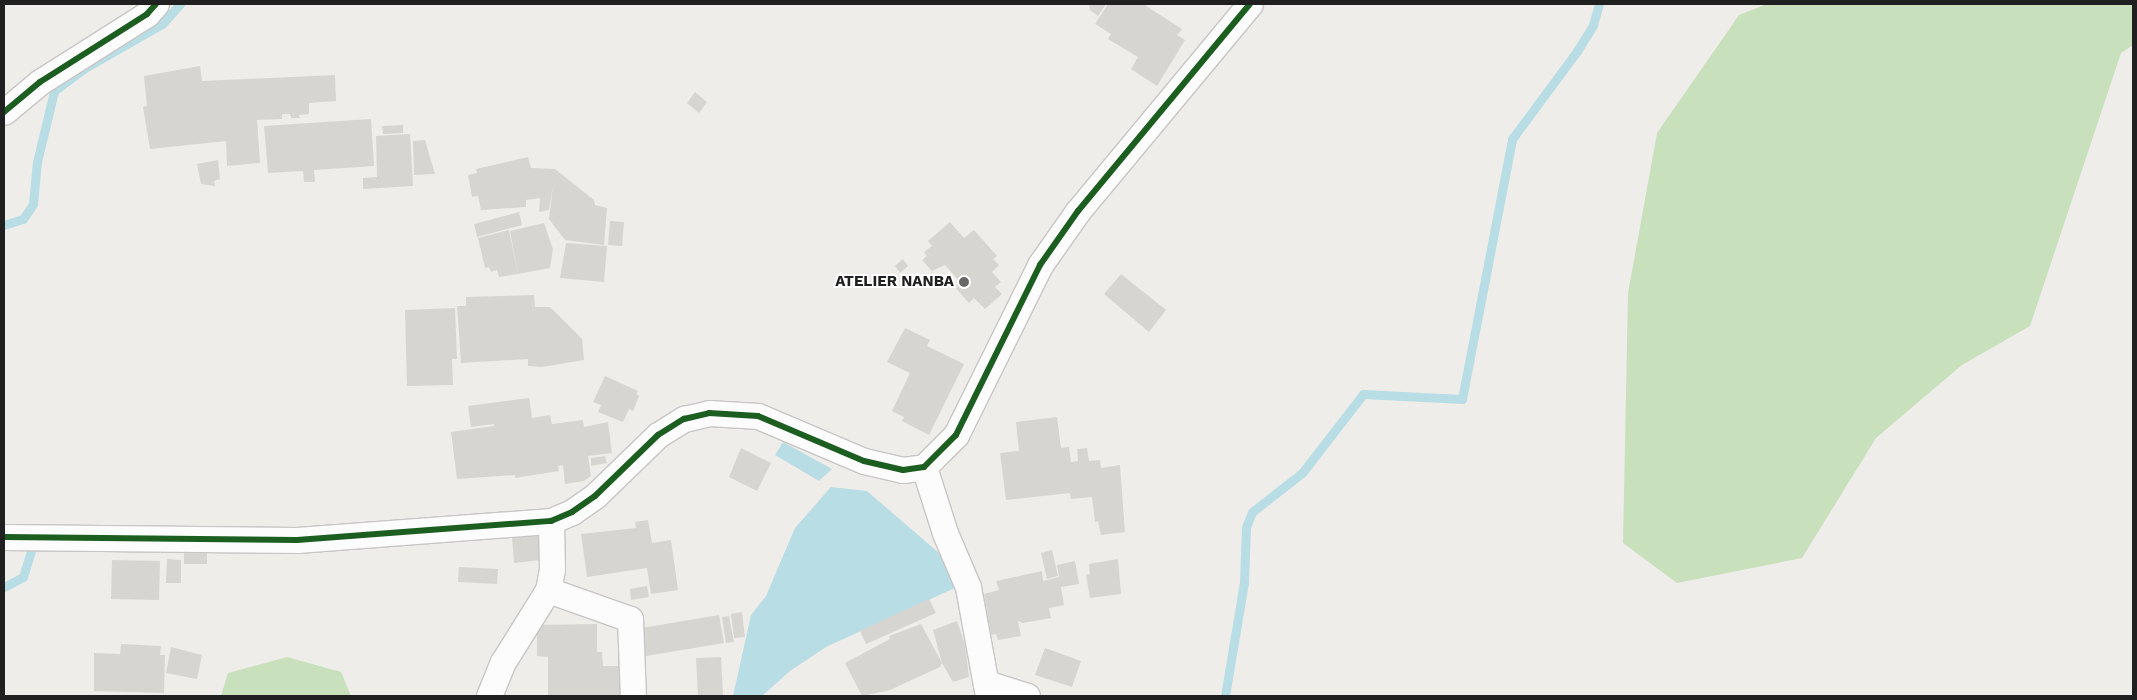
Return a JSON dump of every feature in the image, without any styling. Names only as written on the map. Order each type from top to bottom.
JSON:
[{"type":"street","points":[[4,112],[40,82],[146,14],[156,4]]},
{"type":"street","points":[[4,537],[296,540],[551,521],[572,512],[595,496],[658,436],[684,419],[709,413],[758,416],[864,461],[903,470],[924,466],[956,435],[1040,265],[1078,212],[1250,4]]},
{"type":"street","points":[[924,466],[945,533],[968,587],[987,690],[1027,696]]},
{"type":"street","points":[[489,696],[503,662],[548,590],[552,570],[551,521]]},
{"type":"street","points":[[548,590],[630,619],[633,696]]},
{"type":"green space","points":[[1767,4],[2133,4],[2133,45],[2121,53],[2030,326],[1962,365],[1876,438],[1802,558],[1677,583],[1623,543],[1628,293],[1657,133],[1739,15]]},
{"type":"green space","points":[[287,657],[341,672],[351,696],[221,696],[228,673]]},
{"type":"water","points":[[783,442],[832,469],[819,481],[775,455]]},
{"type":"water","points":[[831,487],[867,491],[939,553],[957,587],[826,647],[790,671],[762,696],[733,696],[751,615],[766,596],[795,528]]},
{"type":"building","points":[[1089,4],[1106,4],[1098,16],[1090,10]]},
{"type":"building","points":[[1108,4],[1143,4],[1182,29],[1177,35],[1185,40],[1157,86],[1131,69],[1138,57],[1108,39],[1111,34],[1095,24]]},
{"type":"building","points":[[200,66],[202,81],[335,75],[336,101],[309,103],[309,114],[299,115],[300,118],[291,118],[290,114],[282,114],[282,119],[257,120],[260,163],[227,166],[226,141],[150,149],[143,107],[147,106],[144,76]]},
{"type":"building","points":[[695,92],[707,102],[699,113],[687,103]]},
{"type":"building","points":[[371,119],[374,166],[314,170],[315,182],[304,182],[303,171],[268,173],[264,126]]},
{"type":"building","points":[[403,125],[403,133],[383,134],[382,126]]},
{"type":"building","points":[[410,134],[413,186],[363,189],[363,178],[377,177],[376,136]]},
{"type":"building","points":[[425,140],[435,174],[414,175],[413,141]]},
{"type":"building","points":[[528,157],[531,168],[555,169],[594,200],[595,205],[607,208],[604,245],[565,240],[549,219],[553,185],[549,210],[539,212],[540,198],[526,200],[526,207],[481,210],[478,196],[472,197],[468,175],[477,173],[476,169]]},
{"type":"building","points":[[218,160],[220,179],[214,181],[215,186],[201,184],[197,164]]},
{"type":"building","points":[[519,212],[522,225],[477,237],[474,224]]},
{"type":"building","points":[[610,221],[624,222],[622,246],[608,245]]},
{"type":"building","points":[[950,222],[964,238],[974,230],[997,256],[993,259],[999,265],[992,272],[1001,282],[995,287],[1002,294],[985,309],[974,298],[969,303],[955,287],[960,282],[945,265],[932,271],[922,260],[927,256],[924,252],[932,246],[928,241]]},
{"type":"building","points":[[544,223],[553,249],[550,268],[518,274],[510,231]]},
{"type":"building","points":[[509,230],[518,274],[499,277],[497,270],[491,272],[489,267],[485,268],[478,238]]},
{"type":"building","points":[[566,243],[607,246],[604,282],[560,278]]},
{"type":"building","points":[[903,259],[908,266],[900,273],[895,266]]},
{"type":"building","points":[[1121,274],[1166,310],[1149,332],[1104,294]]},
{"type":"building","points":[[534,295],[535,307],[550,307],[582,339],[584,360],[542,367],[528,366],[528,359],[461,363],[457,306],[466,306],[466,297]]},
{"type":"building","points":[[455,308],[457,359],[452,359],[453,385],[407,386],[405,310]]},
{"type":"building","points":[[905,328],[930,340],[927,346],[964,364],[929,435],[902,421],[904,417],[892,411],[910,373],[887,362]]},
{"type":"building","points":[[605,376],[638,391],[636,394],[639,396],[633,411],[629,409],[623,422],[598,412],[601,405],[593,402]]},
{"type":"building","points":[[529,398],[532,418],[550,415],[552,424],[583,420],[584,427],[608,422],[612,453],[588,456],[591,476],[584,481],[565,484],[563,465],[558,466],[559,471],[515,478],[515,475],[457,479],[451,432],[494,426],[494,424],[471,427],[468,406]]},
{"type":"building","points":[[1057,417],[1061,448],[1069,447],[1071,462],[1078,461],[1077,449],[1087,448],[1089,461],[1100,460],[1101,468],[1120,465],[1125,532],[1101,535],[1098,521],[1095,522],[1092,497],[1071,499],[1070,493],[1006,500],[1000,453],[1019,451],[1016,422]]},
{"type":"building","points":[[741,448],[771,463],[757,491],[729,477]]},
{"type":"building","points":[[605,456],[607,463],[591,466],[591,458]]},
{"type":"building","points":[[648,520],[652,543],[671,540],[678,590],[651,594],[647,568],[587,577],[581,534],[636,528],[635,522]]},
{"type":"building","points":[[539,535],[541,560],[514,563],[512,537]]},
{"type":"building","points":[[1052,550],[1058,576],[1047,579],[1041,553]]},
{"type":"building","points":[[184,552],[207,552],[207,564],[184,564]]},
{"type":"building","points":[[167,559],[181,560],[181,583],[166,583]]},
{"type":"building","points":[[1118,559],[1121,594],[1090,598],[1086,575],[1090,574],[1089,564]]},
{"type":"building","points":[[112,560],[160,561],[159,600],[111,599]]},
{"type":"building","points":[[1075,561],[1079,584],[1061,587],[1064,605],[1049,608],[1051,618],[1023,623],[1018,621],[1021,636],[998,640],[996,634],[991,635],[984,594],[999,590],[996,581],[1042,571],[1043,581],[1059,577],[1057,565]]},
{"type":"building","points":[[459,567],[498,569],[497,584],[458,582]]},
{"type":"building","points":[[647,586],[649,597],[631,600],[630,589]]},
{"type":"building","points":[[929,599],[936,613],[866,644],[860,631]]},
{"type":"building","points":[[742,612],[745,637],[734,638],[731,614]]},
{"type":"building","points":[[719,615],[724,643],[646,656],[642,628]]},
{"type":"building","points":[[729,616],[734,642],[726,643],[722,617]]},
{"type":"building","points":[[957,621],[965,645],[969,677],[953,682],[942,663],[933,630]]},
{"type":"building","points":[[597,624],[597,652],[602,652],[603,666],[621,666],[622,696],[548,696],[548,657],[537,656],[537,625]]},
{"type":"building","points":[[921,624],[942,663],[940,667],[890,690],[862,696],[845,663],[890,639],[889,636]]},
{"type":"building","points":[[121,644],[161,646],[160,655],[165,655],[164,693],[94,691],[94,653],[120,654]]},
{"type":"building","points":[[171,647],[202,655],[197,679],[166,673]]},
{"type":"building","points":[[1045,648],[1081,661],[1072,687],[1035,675]]},
{"type":"building","points":[[721,657],[723,695],[698,696],[696,658]]},
{"type":"waterway","points":[[4,225],[23,219],[33,204],[37,162],[54,91],[83,69],[162,24],[180,4]]},
{"type":"waterway","points":[[1225,696],[1244,583],[1246,527],[1252,512],[1302,473],[1363,394],[1462,399],[1512,139],[1577,51],[1593,25],[1599,4]]},
{"type":"waterway","points":[[4,587],[23,577],[31,551]]},
{"type":"cycle path","points":[[4,112],[40,82],[147,14],[156,4]]},
{"type":"cycle path","points":[[4,537],[297,540],[551,521],[572,512],[595,496],[658,435],[684,419],[709,413],[758,416],[864,461],[903,470],[924,467],[956,435],[1040,265],[1078,211],[1250,4]]},
{"type":"place","name":"ATELIER NANBA","points":[[964,282]]}]
